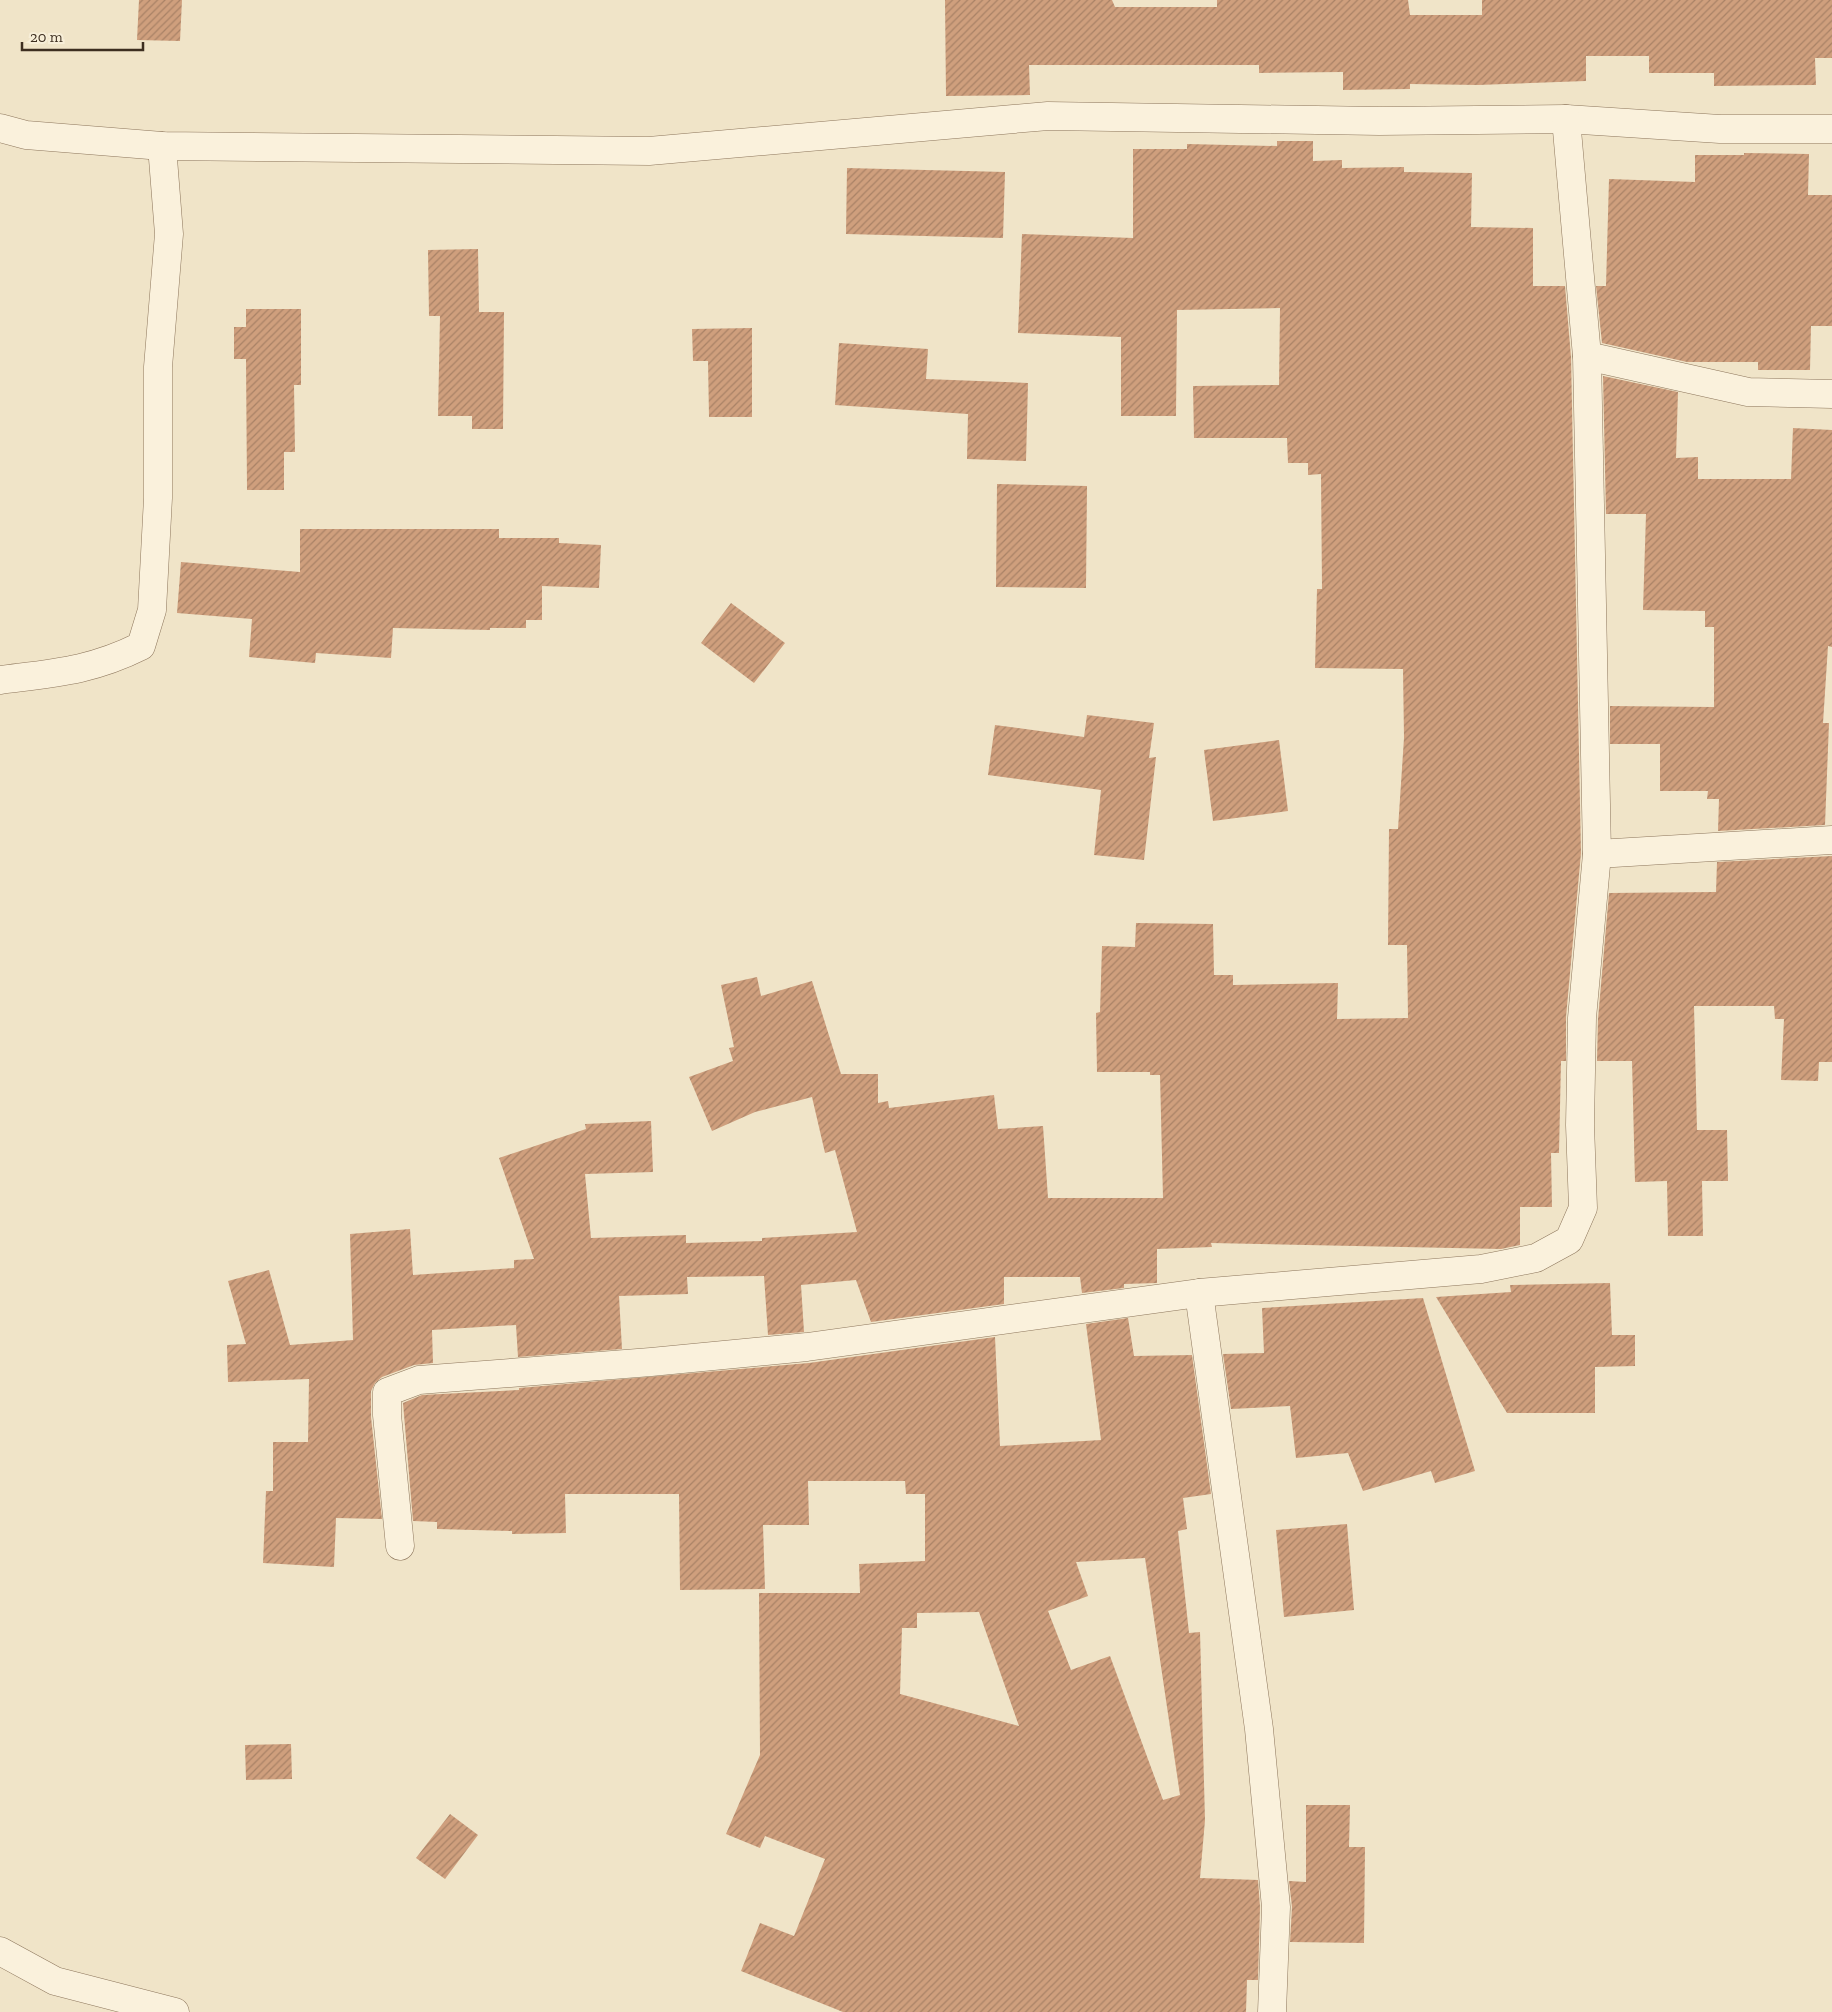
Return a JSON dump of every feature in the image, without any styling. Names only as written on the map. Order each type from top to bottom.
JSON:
[{"type":"street","points":[[0,128],[26,135],[162,146],[649,151],[1048,116],[1379,121],[1566,119],[1720,128],[1832,129]]},
{"type":"street","points":[[400,1546],[387,1415],[387,1392],[419,1380],[651,1362],[807,1347],[1200,1294],[1481,1269],[1536,1258],[1568,1240],[1583,1208],[1580,1125],[1582,1018],[1598,854],[1587,356],[1566,119]]},
{"type":"street","points":[[0,680],[79,670],[114,660],[142,646],[152,610],[158,498],[158,367],[169,234],[162,146]]},
{"type":"street","points":[[1587,356],[1748,392],[1832,394]]},
{"type":"street","points":[[1598,854],[1832,840]]},
{"type":"street","points":[[1200,1294],[1260,1739],[1276,1907],[1272,2012]]},
{"type":"street","points":[[0,1951],[55,1981],[175,2012]]},
{"type":"building","points":[[139,0],[182,0],[180,41],[137,40]]},
{"type":"building","points":[[945,0],[1112,0],[1115,7],[1217,7],[1217,0],[1408,0],[1410,15],[1482,15],[1482,0],[1832,0],[1832,58],[1815,58],[1816,85],[1714,86],[1714,73],[1649,73],[1649,56],[1586,56],[1586,81],[1478,85],[1410,84],[1410,89],[1343,90],[1343,72],[1259,73],[1259,65],[1029,65],[1030,95],[946,96]]},
{"type":"building","points":[[1277,141],[1313,141],[1313,161],[1342,160],[1342,168],[1404,167],[1404,172],[1472,173],[1471,227],[1533,228],[1533,286],[1565,286],[1571,357],[1581,853],[1566,1017],[1566,1061],[1561,1061],[1559,1153],[1551,1153],[1552,1207],[1520,1207],[1520,1245],[1501,1249],[1211,1243],[1212,1247],[1157,1249],[1157,1283],[1124,1284],[1124,1288],[1082,1293],[1080,1277],[1004,1277],[1004,1304],[871,1322],[856,1280],[801,1285],[804,1332],[768,1335],[764,1276],[687,1277],[688,1294],[619,1296],[622,1349],[518,1357],[516,1325],[432,1330],[433,1363],[414,1365],[382,1377],[375,1383],[371,1391],[371,1417],[382,1519],[336,1518],[334,1567],[263,1563],[266,1491],[273,1491],[273,1442],[308,1442],[309,1379],[228,1382],[227,1345],[246,1344],[228,1281],[269,1270],[290,1345],[353,1340],[350,1234],[410,1229],[413,1275],[514,1268],[514,1260],[534,1259],[499,1158],[586,1129],[585,1124],[651,1121],[653,1172],[585,1174],[591,1238],[686,1235],[686,1243],[762,1241],[762,1238],[857,1232],[835,1150],[825,1153],[812,1097],[755,1112],[712,1131],[689,1077],[733,1061],[729,1048],[734,1047],[721,985],[757,977],[761,996],[812,981],[841,1074],[878,1074],[878,1103],[888,1101],[889,1108],[994,1095],[998,1129],[1043,1126],[1048,1198],[1163,1198],[1160,1075],[1150,1075],[1150,1072],[1097,1072],[1096,1013],[1100,1012],[1102,946],[1135,947],[1136,923],[1213,924],[1214,975],[1233,975],[1233,985],[1338,983],[1337,1019],[1408,1018],[1407,945],[1388,945],[1389,829],[1398,829],[1404,738],[1403,669],[1315,668],[1317,589],[1322,589],[1321,474],[1308,475],[1308,463],[1288,463],[1287,438],[1194,438],[1193,386],[1279,385],[1280,308],[1177,310],[1176,416],[1121,416],[1121,337],[1018,333],[1022,234],[1133,238],[1133,149],[1187,149],[1187,144],[1277,146]]},
{"type":"building","points":[[1744,153],[1809,154],[1808,195],[1832,195],[1832,326],[1811,326],[1810,370],[1758,370],[1758,362],[1687,362],[1602,343],[1596,286],[1606,286],[1609,179],[1695,182],[1695,155],[1744,155]]},
{"type":"building","points":[[847,168],[1005,172],[1003,238],[846,234]]},
{"type":"building","points":[[478,249],[479,312],[504,312],[503,429],[472,429],[472,416],[438,416],[440,316],[429,316],[428,250]]},
{"type":"building","points":[[246,309],[301,309],[301,385],[294,385],[295,452],[284,452],[284,490],[247,490],[246,359],[234,359],[234,327],[246,327]]},
{"type":"building","points":[[752,328],[752,417],[709,417],[708,361],[693,361],[692,329]]},
{"type":"building","points":[[839,343],[928,349],[926,379],[1028,383],[1026,461],[967,459],[968,414],[835,405]]},
{"type":"building","points":[[1603,376],[1678,392],[1676,458],[1698,457],[1698,479],[1791,479],[1793,428],[1832,430],[1832,647],[1828,646],[1823,723],[1829,723],[1825,825],[1718,831],[1719,799],[1707,799],[1708,791],[1660,791],[1660,744],[1610,744],[1610,706],[1714,707],[1714,627],[1705,627],[1705,611],[1643,610],[1646,514],[1606,514]]},
{"type":"building","points":[[997,484],[1087,486],[1086,588],[996,587]]},
{"type":"building","points":[[300,529],[499,529],[499,538],[559,538],[559,543],[601,545],[599,588],[542,586],[542,620],[526,620],[526,628],[490,628],[490,630],[393,628],[391,658],[316,653],[315,663],[249,657],[252,619],[177,613],[181,562],[300,572]]},
{"type":"building","points":[[731,603],[785,643],[754,683],[701,643]]},
{"type":"building","points":[[1087,715],[1154,723],[1149,758],[1156,757],[1144,860],[1094,855],[1101,790],[988,775],[995,725],[1084,737]]},
{"type":"building","points":[[1279,740],[1288,811],[1213,821],[1204,750]]},
{"type":"building","points":[[1832,856],[1832,1062],[1819,1062],[1818,1081],[1781,1080],[1784,1019],[1775,1019],[1774,1006],[1694,1006],[1697,1130],[1727,1130],[1728,1181],[1702,1181],[1703,1236],[1668,1236],[1667,1181],[1635,1182],[1632,1061],[1597,1061],[1598,1019],[1609,893],[1716,892],[1717,862]]},
{"type":"building","points":[[1610,1283],[1612,1335],[1635,1335],[1635,1366],[1595,1367],[1595,1413],[1507,1413],[1436,1297],[1511,1292],[1510,1285]]},
{"type":"building","points":[[1423,1298],[1475,1471],[1435,1483],[1431,1471],[1363,1491],[1348,1453],[1296,1458],[1290,1406],[1231,1409],[1223,1354],[1264,1353],[1262,1308]]},
{"type":"building","points":[[1128,1318],[1134,1356],[1192,1355],[1211,1494],[1183,1498],[1187,1529],[1178,1531],[1189,1633],[1200,1632],[1205,1820],[1200,1878],[1258,1880],[1260,1907],[1258,1980],[1247,1980],[1246,2012],[843,2012],[741,1971],[760,1923],[794,1936],[825,1859],[765,1836],[760,1848],[726,1834],[760,1755],[759,1593],[860,1593],[859,1564],[925,1561],[925,1494],[906,1494],[905,1481],[808,1481],[809,1525],[763,1525],[765,1589],[680,1590],[679,1494],[565,1494],[566,1533],[512,1534],[512,1531],[437,1529],[437,1522],[413,1521],[403,1403],[422,1395],[519,1390],[519,1388],[809,1363],[995,1337],[1000,1446],[1101,1440],[1086,1324]],"holes":[[[1145,1558],[1180,1795],[1163,1800],[1110,1656],[1071,1670],[1048,1611],[1088,1596],[1076,1562]],[[979,1612],[1019,1726],[900,1694],[902,1628],[917,1628],[917,1613]]]},
{"type":"building","points":[[1347,1524],[1354,1610],[1284,1617],[1276,1530]]},
{"type":"building","points":[[291,1744],[292,1779],[246,1780],[245,1745]]},
{"type":"building","points":[[1306,1805],[1350,1805],[1349,1847],[1365,1847],[1364,1943],[1290,1942],[1292,1907],[1289,1881],[1306,1882]]},
{"type":"building","points":[[450,1814],[478,1835],[445,1879],[416,1858]]}]
